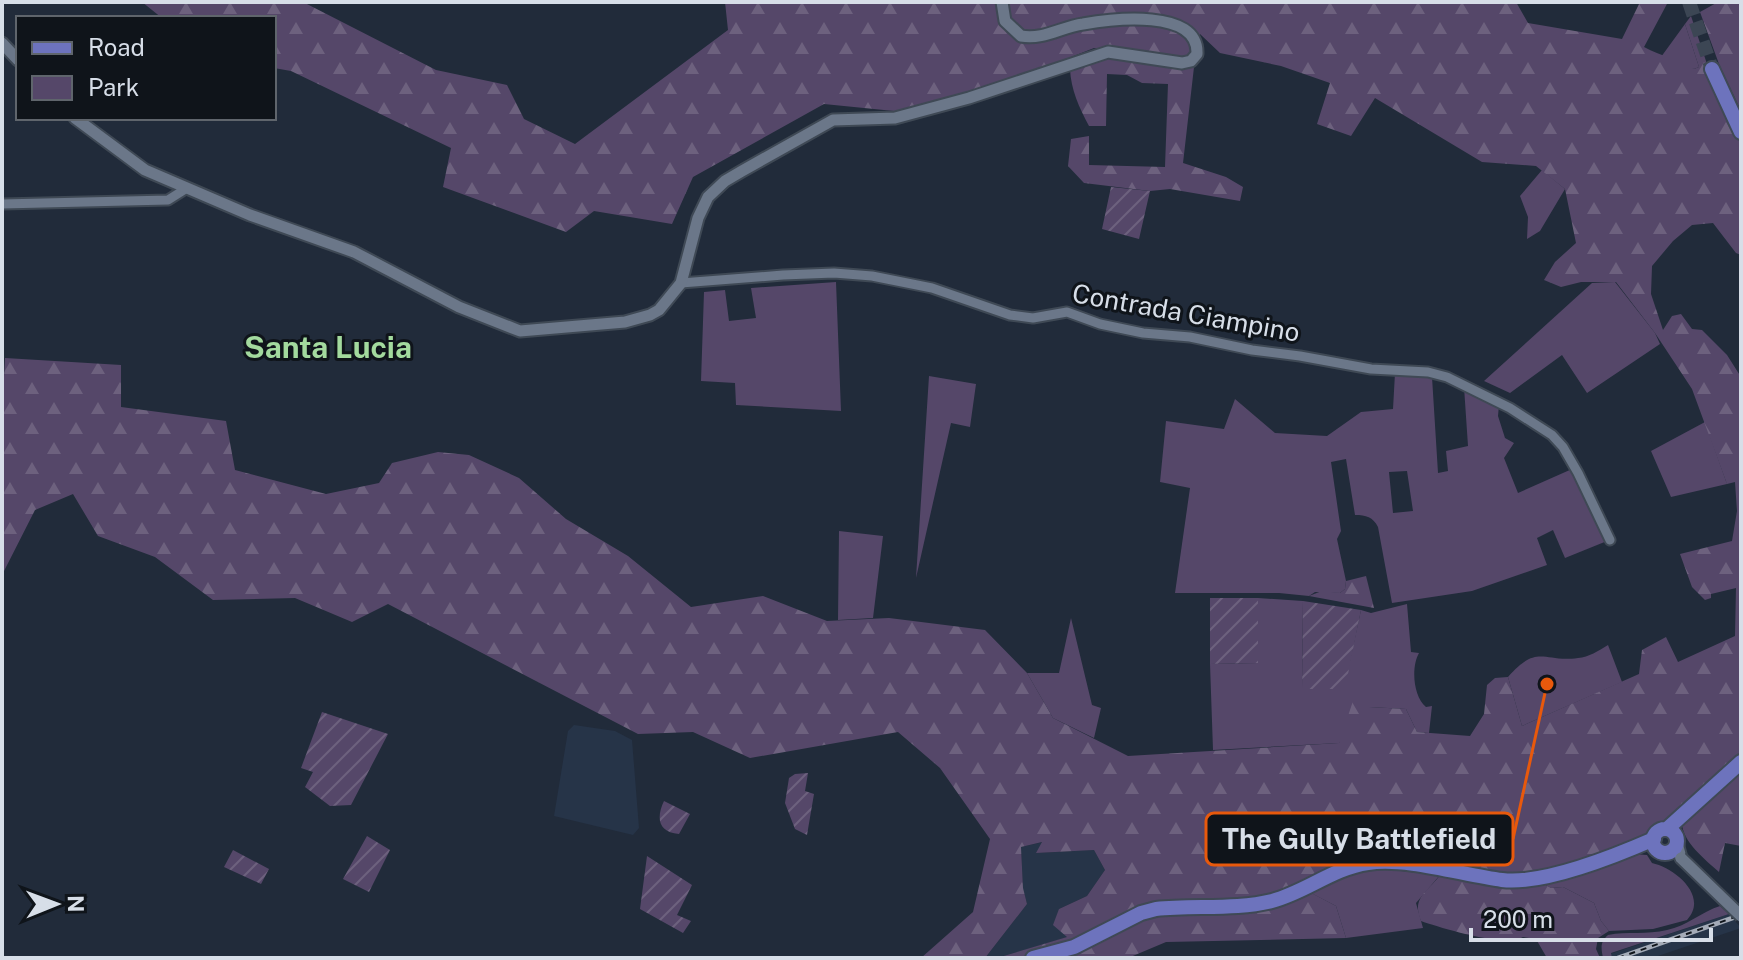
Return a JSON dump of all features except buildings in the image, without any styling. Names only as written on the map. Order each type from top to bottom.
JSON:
[{"type":"main road","points":[[1712,69],[1741,132]]},
{"type":"main road","points":[[1033,958],[1074,947],[1149,911],[1263,903],[1287,896],[1331,873],[1371,862],[1516,881],[1560,873],[1634,846],[1668,843],[1678,817],[1741,762]]},
{"type":"street","points":[[78,120],[145,170],[250,215],[354,252],[459,307],[520,331],[636,320],[659,310],[681,283],[698,218],[708,197],[725,181],[833,120],[895,118],[969,98],[1108,52],[1182,63],[1191,61],[1197,54],[1198,46],[1193,37],[1184,30],[1153,18],[1080,24],[1046,36],[1021,36],[1005,21],[1002,2]]},
{"type":"street","points":[[2,43],[16,58]]},
{"type":"street","points":[[2,204],[168,200],[187,188]]},
{"type":"street","name":"Contrada Ciampino","points":[[681,283],[834,273],[872,276],[932,288],[1010,315],[1033,318],[1067,312],[1100,324],[1143,333],[1190,337],[1371,369],[1428,372],[1447,377],[1510,408],[1552,435],[1578,473],[1610,540]]},
{"type":"street","points":[[1668,843],[1741,916]]},
{"type":"shaded area","points":[[574,725],[615,731],[632,740],[639,828],[633,835],[554,816],[568,731]]},
{"type":"shaded area","points":[[1043,842],[1037,853],[1094,850],[1105,870],[1087,896],[1059,909],[1068,937],[997,958],[985,958],[1027,904],[1023,889],[1021,847]]},
{"type":"shaded area","points":[[1729,914],[1741,928],[1652,958],[1612,958],[1610,954]]},
{"type":"green space","points":[[142,2],[303,2],[436,70],[507,85],[524,119],[575,144],[728,30],[725,2],[1516,2],[1528,23],[1622,39],[1640,2],[1668,2],[1644,47],[1694,69],[1699,67],[1685,24],[1691,16],[1707,64],[1741,143],[1741,255],[1736,253],[1713,223],[1692,225],[1673,241],[1652,266],[1651,294],[1663,330],[1672,316],[1681,314],[1692,329],[1702,330],[1727,355],[1741,377],[1741,752],[1675,813],[1647,834],[1539,874],[1503,874],[1455,863],[1398,857],[1300,887],[1336,906],[1346,938],[1166,942],[1128,958],[997,958],[1067,937],[1053,925],[1059,909],[1087,896],[1105,870],[1094,850],[1036,853],[1042,842],[1021,847],[1027,904],[985,958],[921,958],[973,912],[990,839],[940,768],[898,732],[750,758],[693,732],[638,734],[388,604],[352,622],[295,598],[213,600],[155,557],[98,536],[73,494],[35,510],[2,575],[5,358],[121,365],[121,407],[226,421],[235,470],[326,494],[379,483],[392,463],[438,452],[469,455],[519,478],[566,519],[628,556],[691,607],[763,596],[827,621],[889,618],[985,630],[1027,673],[1053,718],[1128,756],[1339,743],[1356,692],[1369,707],[1406,709],[1417,732],[1470,736],[1484,714],[1487,685],[1495,678],[1508,677],[1522,726],[1639,674],[1642,650],[1666,637],[1678,662],[1735,636],[1736,588],[1711,594],[1711,598],[1705,600],[1692,587],[1680,554],[1732,541],[1737,511],[1735,482],[1727,484],[1692,389],[1616,282],[1581,282],[1561,287],[1544,280],[1555,262],[1576,243],[1565,189],[1536,166],[1482,162],[1375,98],[1351,136],[1317,124],[1330,83],[1281,66],[1220,53],[1200,34],[1194,54],[1186,59],[1094,48],[1018,78],[904,112],[824,104],[693,177],[672,224],[594,211],[566,232],[443,187],[451,148],[291,71],[276,68],[276,16],[160,16]]},
{"type":"green space","points":[[1718,2],[1741,2],[1741,111],[1700,12]]},
{"type":"green space","points":[[1685,24],[1699,67],[1694,69],[1661,57]]},
{"type":"green space","points":[[1111,55],[1194,67],[1183,163],[1226,177],[1243,187],[1240,201],[1170,189],[1150,191],[1084,183],[1068,166],[1071,139],[1089,136],[1089,165],[1165,167],[1168,84],[1142,83],[1127,75],[1107,74],[1106,126],[1089,126],[1082,112],[1070,69]]},
{"type":"green space","points":[[1542,170],[1565,189],[1540,231],[1527,239],[1528,217],[1520,196]]},
{"type":"green space","points":[[1111,187],[1150,191],[1139,239],[1102,229]]},
{"type":"green space","points":[[836,282],[841,411],[736,405],[735,383],[701,381],[704,292],[725,290],[729,321],[756,318],[751,288]]},
{"type":"green space","points":[[1615,282],[1655,333],[1660,344],[1587,393],[1562,355],[1510,393],[1484,381],[1592,283]]},
{"type":"green space","points":[[1395,373],[1432,377],[1438,473],[1448,471],[1446,451],[1468,446],[1464,387],[1499,405],[1498,416],[1505,438],[1514,443],[1504,458],[1518,493],[1572,469],[1607,541],[1565,558],[1553,530],[1537,538],[1547,565],[1472,591],[1392,603],[1378,527],[1369,517],[1355,515],[1346,459],[1331,462],[1341,531],[1337,539],[1346,581],[1345,589],[1340,593],[1315,592],[1309,596],[1175,593],[1190,488],[1160,482],[1166,421],[1224,429],[1235,399],[1275,433],[1327,436],[1361,412],[1393,409]],"holes":[[[1407,471],[1413,511],[1393,513],[1389,472]]]},
{"type":"green space","points":[[929,376],[976,384],[970,427],[951,423],[916,578]]},
{"type":"green space","points":[[1705,422],[1727,484],[1671,497],[1651,451]]},
{"type":"green space","points":[[839,531],[883,536],[873,618],[838,620]]},
{"type":"green space","points":[[1366,576],[1374,608],[1309,596],[1322,591],[1340,593],[1345,589],[1346,581]]},
{"type":"green space","points":[[1210,598],[1258,598],[1258,663],[1210,664]]},
{"type":"green space","points":[[1258,598],[1303,601],[1302,688],[1344,689],[1361,610],[1371,613],[1407,604],[1411,652],[1419,653],[1415,666],[1416,689],[1426,707],[1432,706],[1429,733],[1417,732],[1406,709],[1369,707],[1339,743],[1213,750],[1210,664],[1258,663]]},
{"type":"green space","points":[[1303,601],[1361,610],[1345,689],[1302,689]]},
{"type":"green space","points":[[1071,618],[1092,705],[1101,708],[1094,738],[1053,718],[1027,673],[1059,673]]},
{"type":"green space","points":[[1608,645],[1622,682],[1522,726],[1508,677],[1518,667],[1534,657],[1582,657]]},
{"type":"green space","points":[[322,712],[388,734],[351,805],[330,806],[305,787],[313,772],[301,768]]},
{"type":"green space","points":[[1741,767],[1741,846],[1725,843],[1719,872],[1685,836],[1682,821]]},
{"type":"green space","points":[[808,773],[805,791],[814,794],[807,835],[795,829],[785,803],[789,778]]},
{"type":"green space","points":[[664,801],[690,814],[679,834],[667,830],[661,823]]},
{"type":"green space","points":[[367,836],[390,850],[369,892],[343,879]]},
{"type":"green space","points":[[233,850],[269,869],[261,884],[224,867]]},
{"type":"green space","points":[[1634,854],[1647,855],[1652,863],[1670,871],[1686,884],[1694,902],[1687,920],[1653,929],[1609,931],[1594,903],[1563,887],[1551,888],[1544,884]]},
{"type":"green space","points":[[647,856],[692,885],[677,915],[691,921],[683,933],[640,909]]},
{"type":"green space","points":[[1382,869],[1440,875],[1416,903],[1423,928],[1346,938],[1336,906],[1309,892],[1351,873]]},
{"type":"green space","points":[[1440,875],[1501,886],[1526,888],[1544,884],[1551,888],[1563,887],[1594,903],[1609,931],[1598,938],[1596,949],[1600,958],[1547,958],[1536,939],[1489,939],[1421,921],[1419,900]]},
{"type":"green space","points":[[1720,906],[1729,914],[1611,953],[1612,958],[1603,958],[1602,945],[1608,935],[1667,930]]},
{"type":"tunnel","points":[[1689,2],[1712,69]]},
{"type":"railway","points":[[1618,958],[1741,915]]},
{"type":"place","name":"The Gully Battlefield","points":[[1547,684]]},
{"type":"district","name":"Santa Lucia","points":[[328,348]]}]
